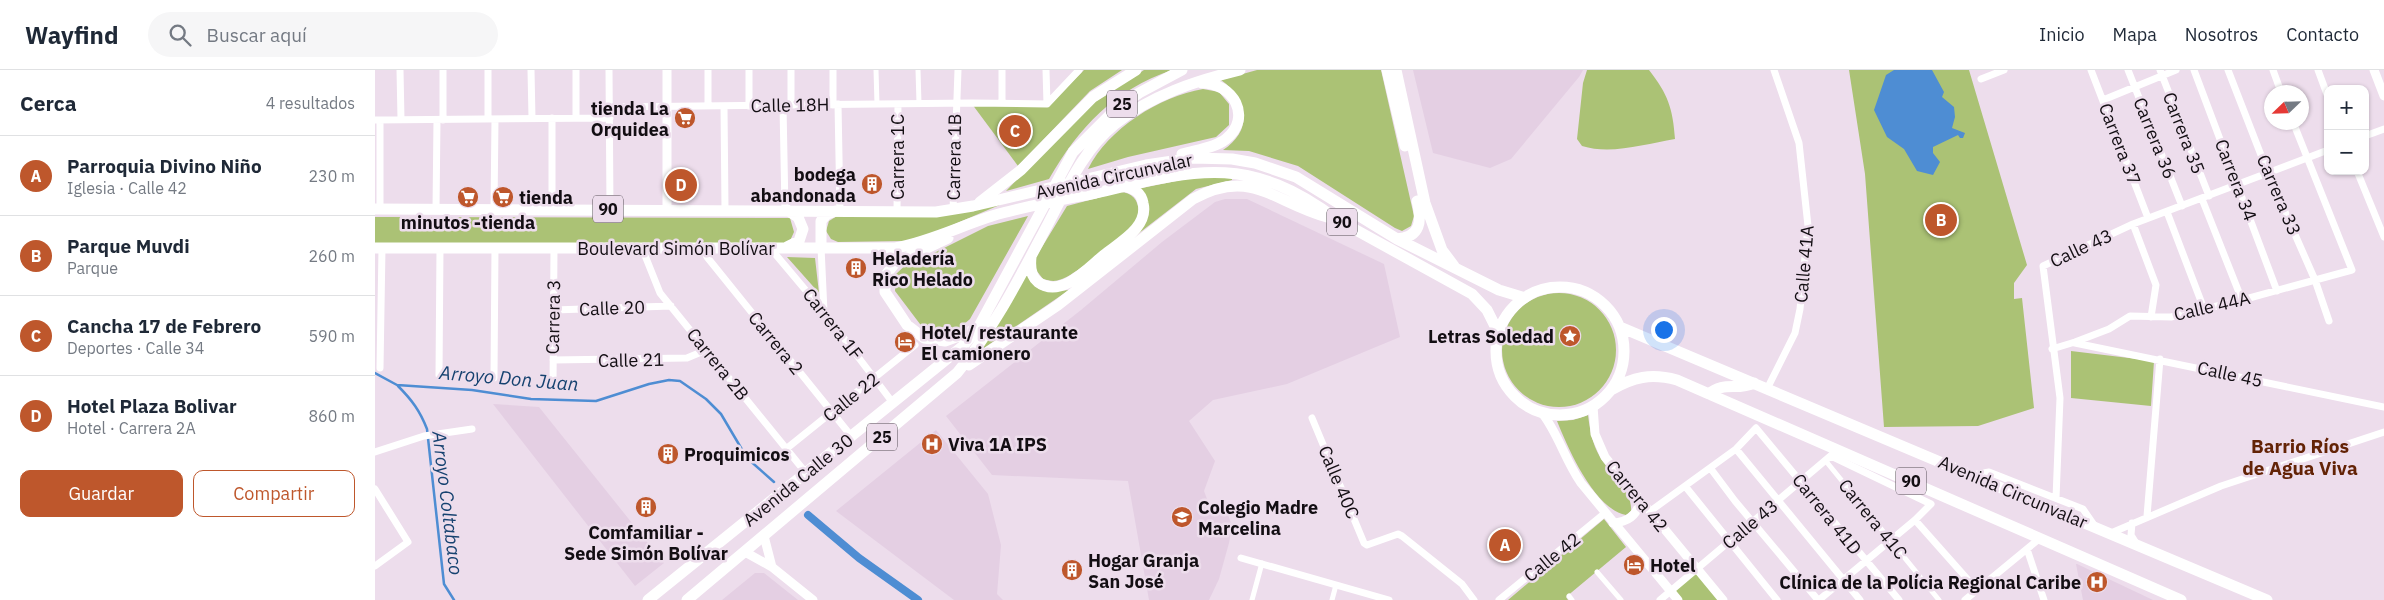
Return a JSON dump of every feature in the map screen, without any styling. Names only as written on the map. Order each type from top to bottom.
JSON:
[{"type":"highway","points":[[973,206],[1021,170],[1093,97],[1136,70]]},
{"type":"highway","name":"Avenida Calle 30","points":[[648,600],[950,357],[978,328],[1073,152],[1115,110],[1139,92],[1182,70]]},
{"type":"highway","name":"25","points":[[1193,83],[1240,70]]},
{"type":"highway","points":[[1387,70],[1420,213],[1420,223],[1415,233],[1408,238],[1397,239]]},
{"type":"highway","points":[[1396,70],[1425,203],[1442,250],[1457,269]]},
{"type":"highway","points":[[1146,165],[1215,145],[1227,138],[1235,129],[1237,106],[1229,92],[1216,84],[1193,83]]},
{"type":"highway","name":"Avenida Calle 30","points":[[687,600],[957,373],[974,353],[1032,255],[1083,158],[1109,130],[1132,112],[1172,90],[1193,83]]},
{"type":"highway","name":"Avenida Circunvalar","points":[[973,206],[1146,165],[1207,157],[1255,163],[1296,177],[1397,239],[1499,290],[1522,297]]},
{"type":"highway","name":"Avenida Circunvalar","points":[[973,224],[992,216],[1183,174],[1212,171],[1233,172],[1264,179],[1288,189],[1316,204],[1336,219],[1472,294],[1487,310],[1498,332]]},
{"type":"highway","points":[[957,373],[1058,305],[1193,200],[1207,192],[1221,187],[1247,185],[1318,214],[1336,219]]},
{"type":"highway","points":[[1032,255],[1033,274],[1043,285],[1058,286],[1080,274],[1136,229],[1142,220],[1144,210],[1142,198],[1134,189],[1124,186]]},
{"type":"highway","name":"90","points":[[377,209],[725,209],[840,211],[953,210],[973,206]]},
{"type":"highway","points":[[786,210],[798,217],[803,229],[799,241],[786,248]]},
{"type":"highway","points":[[821,248],[821,221],[830,212],[840,211]]},
{"type":"highway","points":[[973,224],[932,247],[899,261],[887,274],[884,284],[887,297],[893,308],[910,329],[924,338],[940,342],[950,340],[978,328]]},
{"type":"highway","name":"Boulevard Simón Bolívar","points":[[379,248],[895,248],[973,224]]},
{"type":"highway","name":"90","points":[[1549,286],[1578,288],[1603,303],[1619,327],[1624,353],[1620,372],[1611,390],[1593,406],[1568,415],[1542,413],[1519,401],[1503,382],[1495,357],[1498,332],[1507,312],[1522,297],[1535,290],[1549,286]]},
{"type":"highway","name":"Avenida Circunvalar","points":[[1619,327],[2136,543],[2267,600]]},
{"type":"highway","name":"Avenida Circunvalar","points":[[1611,390],[1637,378],[1663,376],[1677,380],[1756,414],[1832,455],[2025,532],[2032,544],[2181,600]]},
{"type":"highway","points":[[1709,394],[1719,386],[1754,384]]},
{"type":"street","points":[[400,70],[401,119]]},
{"type":"street","points":[[437,209],[443,70]]},
{"type":"street","points":[[488,70],[494,209]]},
{"type":"street","points":[[531,70],[532,118]]},
{"type":"street","points":[[575,70],[575,118]]},
{"type":"street","points":[[609,70],[610,209]]},
{"type":"street","points":[[667,70],[667,209]]},
{"type":"street","points":[[708,70],[708,106]]},
{"type":"street","points":[[749,70],[749,106]]},
{"type":"street","points":[[786,210],[787,105],[791,70]]},
{"type":"street","points":[[833,70],[840,211]]},
{"type":"street","points":[[876,70],[877,104]]},
{"type":"street","points":[[918,70],[919,104]]},
{"type":"street","name":"Carrera 1B","points":[[953,210],[955,103],[958,70]]},
{"type":"street","points":[[1002,70],[1002,103]]},
{"type":"street","points":[[1046,70],[1047,104]]},
{"type":"street","points":[[1047,104],[1078,70]]},
{"type":"street","name":"Calle 41A","points":[[1767,389],[1795,333],[1800,309],[1809,226],[1805,188],[1795,132],[1774,70]]},
{"type":"street","points":[[1981,79],[2004,70]]},
{"type":"street","name":"Carrera 37","points":[[2091,70],[2148,218]]},
{"type":"street","name":"Carrera 36","points":[[2128,70],[2182,206]]},
{"type":"street","points":[[2103,100],[2135,88],[2161,73],[2176,70]]},
{"type":"street","name":"Carrera 34","points":[[2194,70],[2277,291]]},
{"type":"street","name":"Carrera 33","points":[[2228,70],[2268,173],[2315,280],[2329,321]]},
{"type":"street","points":[[2273,70],[2278,85]]},
{"type":"street","points":[[2317,70],[2324,87]]},
{"type":"street","points":[[2374,70],[2384,96]]},
{"type":"street","name":"Carrera 35","points":[[2161,73],[2242,300]]},
{"type":"street","name":"Calle 18H","points":[[610,107],[955,103],[1047,104]]},
{"type":"street","name":"Carrera 1C","points":[[897,210],[898,104]]},
{"type":"street","points":[[724,106],[725,209]]},
{"type":"street","points":[[552,118],[552,209]]},
{"type":"street","points":[[377,209],[377,120],[610,118]]},
{"type":"street","points":[[2369,135],[2384,129]]},
{"type":"street","points":[[2296,130],[2307,158]]},
{"type":"street","name":"Calle 43","points":[[2056,498],[2061,398],[2043,266],[2133,224],[2324,152]]},
{"type":"street","name":"Calle 44A","points":[[2053,348],[2109,329],[2131,316],[2171,317],[2352,270],[2307,158]]},
{"type":"street","points":[[2359,175],[2384,237]]},
{"type":"street","points":[[2167,212],[2204,309]]},
{"type":"street","points":[[2133,224],[2155,285],[2151,317]]},
{"type":"street","name":"Carrera 2","points":[[702,247],[707,257],[852,437]]},
{"type":"street","name":"Carrera 1F","points":[[770,247],[824,312],[893,403]]},
{"type":"street","points":[[379,248],[380,368]]},
{"type":"street","points":[[439,376],[440,248]]},
{"type":"street","points":[[494,378],[495,248]]},
{"type":"street","name":"Carrera 3","points":[[553,387],[554,248]]},
{"type":"street","name":"Carrera 2B","points":[[642,248],[660,293],[806,473]]},
{"type":"street","points":[[821,248],[824,312]]},
{"type":"street","name":"Calle 20","points":[[554,310],[671,306]]},
{"type":"street","name":"Calle 45","points":[[2075,342],[2384,406]]},
{"type":"street","name":"Calle 22","points":[[787,449],[915,345]]},
{"type":"street","name":"Calle 21","points":[[553,360],[687,358],[706,350]]},
{"type":"street","points":[[2147,516],[2160,359]]},
{"type":"street","name":"Carrera 42","points":[[1593,406],[1593,420],[1598,444],[1605,457],[1723,600]]},
{"type":"street","name":"Carrera 42","points":[[1542,413],[1554,431],[1569,465],[1613,523],[1678,600]]},
{"type":"street","points":[[1649,512],[1736,450],[1756,428],[1756,414]]},
{"type":"street","name":"Calle 40C","points":[[1312,418],[1364,543],[1367,545],[1398,534],[1462,584],[1474,600]]},
{"type":"street","name":"Carrera 41D","points":[[1756,428],[1899,600]]},
{"type":"street","points":[[375,452],[427,435],[472,429]]},
{"type":"street","points":[[2111,533],[2221,486],[2384,432]]},
{"type":"street","points":[[1736,450],[1859,600]]},
{"type":"street","points":[[1711,469],[1752,522],[1819,600],[1915,520],[1931,504],[1832,455]]},
{"type":"street","name":"Calle 43","points":[[1660,600],[1832,455]]},
{"type":"street","name":"Carrera 41C","points":[[1832,455],[1890,541],[1939,600]]},
{"type":"street","points":[[1973,475],[1989,472],[2083,509],[2095,526]]},
{"type":"street","points":[[1685,486],[1777,600]]},
{"type":"street","points":[[375,489],[408,542],[375,566]]},
{"type":"street","points":[[1613,523],[1623,522],[1631,518],[1638,510],[1641,501]]},
{"type":"street","name":"Calle 42","points":[[1499,600],[1605,513]]},
{"type":"street","points":[[1915,520],[1977,590]]},
{"type":"street","points":[[2132,523],[2131,535],[2136,543]]},
{"type":"street","points":[[764,536],[772,567]]},
{"type":"street","points":[[1965,600],[2032,544],[2043,600]]},
{"type":"street","points":[[745,552],[772,567],[813,600]]},
{"type":"street","points":[[1241,558],[1336,584],[1374,598],[1389,600]]},
{"type":"street","points":[[1252,600],[1262,563]]},
{"type":"street","points":[[1597,572],[1621,600]]},
{"type":"street","points":[[1332,600],[1336,584]]},
{"type":"shaded area","points":[[1413,70],[1583,70],[1511,159],[1490,168],[1433,153]]},
{"type":"shaded area","points":[[1225,199],[1247,199],[1384,264],[1400,337],[1287,384],[1213,400],[1189,421],[1215,461],[1204,491],[1210,507],[1226,509],[1232,526],[1229,543],[1219,579],[1209,600],[1149,600],[1128,481],[992,475],[946,416],[1081,310],[1162,242],[1215,202]]},
{"type":"shaded area","points":[[493,404],[539,407],[664,563],[635,586]]},
{"type":"shaded area","points":[[936,430],[988,494],[1001,545],[997,594],[1003,600],[954,600],[836,511]]},
{"type":"shaded area","name":"Clínica de la Polícia Regional Caribe","points":[[2077,564],[2153,600],[2083,600]]},
{"type":"shaded area","points":[[755,573],[764,573],[798,600],[722,600]]},
{"type":"green space","points":[[1084,70],[1122,70],[1090,91],[1018,166],[972,104],[1047,107]]},
{"type":"green space","points":[[1144,70],[1172,70],[1151,78],[1133,88],[1100,112],[1073,143],[1049,179],[1006,191],[1087,107]]},
{"type":"green space","points":[[1257,70],[1381,70],[1414,216],[1411,226],[1402,231],[1395,228],[1298,166],[1249,151],[1223,150],[1233,142],[1239,133],[1244,115],[1237,97],[1221,80]]},
{"type":"green space","points":[[1587,70],[1649,70],[1665,94],[1673,119],[1675,139],[1616,149],[1582,146],[1577,139],[1583,83]]},
{"type":"green space","points":[[1849,70],[1969,70],[2027,265],[2014,283],[2014,299],[2022,298],[2034,408],[1978,426],[1884,427],[1865,174]]},
{"type":"green space","points":[[1203,89],[1219,92],[1229,104],[1229,125],[1216,137],[1128,157],[1088,169],[1097,154],[1109,140],[1137,117],[1169,99]]},
{"type":"green space","points":[[1196,177],[1232,177],[1232,180],[1196,189],[1134,237],[1144,225],[1137,189]]},
{"type":"green space","points":[[1120,192],[1131,195],[1137,204],[1138,214],[1133,225],[1099,255],[1068,276],[1055,281],[1043,279],[1036,270],[1036,257],[1067,206]]},
{"type":"green space","points":[[1002,204],[936,232],[905,241],[838,242],[831,239],[826,231],[829,221],[837,216]]},
{"type":"green space","points":[[1028,216],[970,319],[957,330],[946,333],[938,333],[923,328],[895,291],[896,274],[911,260],[928,256],[988,226]]},
{"type":"green space","points":[[375,217],[790,218],[794,232],[789,243],[375,244]]},
{"type":"green space","points":[[787,257],[815,258],[819,293]]},
{"type":"green space","points":[[1027,269],[1033,283],[1042,290],[1053,292],[1069,290],[981,350]]},
{"type":"green space","points":[[1559,293],[1581,298],[1599,310],[1611,328],[1616,350],[1611,372],[1599,390],[1581,402],[1559,407],[1537,402],[1519,390],[1507,372],[1502,350],[1507,328],[1519,310],[1537,298]]},
{"type":"green space","points":[[2071,351],[2154,361],[2151,406],[2071,398]]},
{"type":"green space","points":[[1588,415],[1597,452],[1620,482],[1628,496],[1631,511],[1626,515],[1614,510],[1603,502],[1593,490],[1575,461],[1557,421],[1573,420]]},
{"type":"green space","points":[[1604,519],[1626,547],[1566,597],[1568,600],[1508,600]]},
{"type":"green space","points":[[1698,568],[1723,600],[1678,600],[1670,591]]},
{"type":"water","points":[[1894,70],[1932,70],[1944,92],[1942,97],[1954,107],[1955,117],[1952,128],[1965,133],[1963,138],[1960,138],[1958,135],[1933,147],[1933,153],[1940,162],[1933,175],[1917,171],[1904,149],[1887,137],[1874,110],[1886,75]]},
{"type":"waterway","name":"Arroyo Don Juan","points":[[375,373],[397,385],[472,390],[531,399],[596,401],[649,384],[669,380],[680,381],[706,399],[721,414],[747,458],[774,482]]},
{"type":"waterway","name":"Arroyo Coltabaco","points":[[398,386],[415,406],[427,429],[444,584],[454,600]]},
{"type":"waterway","name":"Arroyo Don Juan","points":[[808,515],[859,558],[918,600]]},
{"type":"place","name":"tienda La Orquidea","points":[[685,118]]},
{"type":"place","name":"Cancha 17 de Febrero","points":[[1015,131]]},
{"type":"place","name":"bodega abandonada","points":[[872,184]]},
{"type":"place","name":"Hotel Plaza Bolivar","points":[[681,185]]},
{"type":"place","name":"minutos -tienda","points":[[468,197]]},
{"type":"place","name":"tienda","points":[[503,197]]},
{"type":"place","name":"Parque Muvdi","points":[[1941,220]]},
{"type":"place","name":"Heladería Rico Helado","points":[[856,268]]},
{"type":"place","name":"Letras Soledad","points":[[1570,336]]},
{"type":"place","name":"Hotel/ restaurante El camionero","points":[[905,342]]},
{"type":"place","name":"Viva 1A IPS","points":[[932,444]]},
{"type":"place","name":"Proquimicos","points":[[668,454]]},
{"type":"place","name":"Comfamiliar - Sede Simón Bolívar","points":[[646,507]]},
{"type":"place","name":"Colegio Madre Marcelina","points":[[1182,517]]},
{"type":"place","name":"Parroquia Divino Niño","points":[[1505,545]]},
{"type":"place","name":"Hotel","points":[[1634,565]]},
{"type":"place","name":"Hogar Granja San José","points":[[1072,570]]},
{"type":"place","name":"Clínica de la Polícia Regional Caribe","points":[[2097,582]]},
{"type":"district","name":"Barrio Ríos de Agua Viva","points":[[2300,457]]}]
